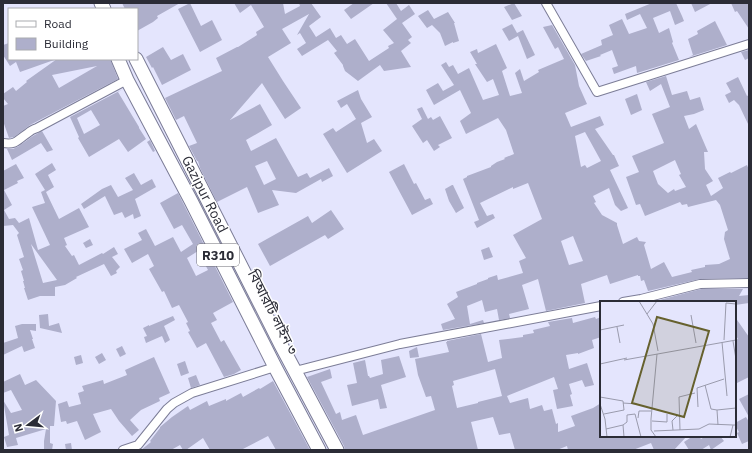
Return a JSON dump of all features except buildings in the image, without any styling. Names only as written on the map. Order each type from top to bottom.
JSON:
[{"type":"main road","name":"Gazipur Road","points":[[118,60],[127,80],[319,450]]},
{"type":"main road","name":"বিআরটি লাইন ৩","points":[[128,60],[179,164],[308,416],[327,450]]},
{"type":"main road","name":"Gazipur Road","points":[[137,60],[277,338],[338,450]]},
{"type":"street","points":[[546,3],[597,92],[749,44]]},
{"type":"street","points":[[3,143],[12,144],[27,133],[127,80]]},
{"type":"street","points":[[630,301],[700,284],[749,283]]},
{"type":"street","points":[[296,371],[400,344],[600,306]]},
{"type":"street","points":[[123,450],[138,445],[167,408],[192,393],[275,367]]}]
